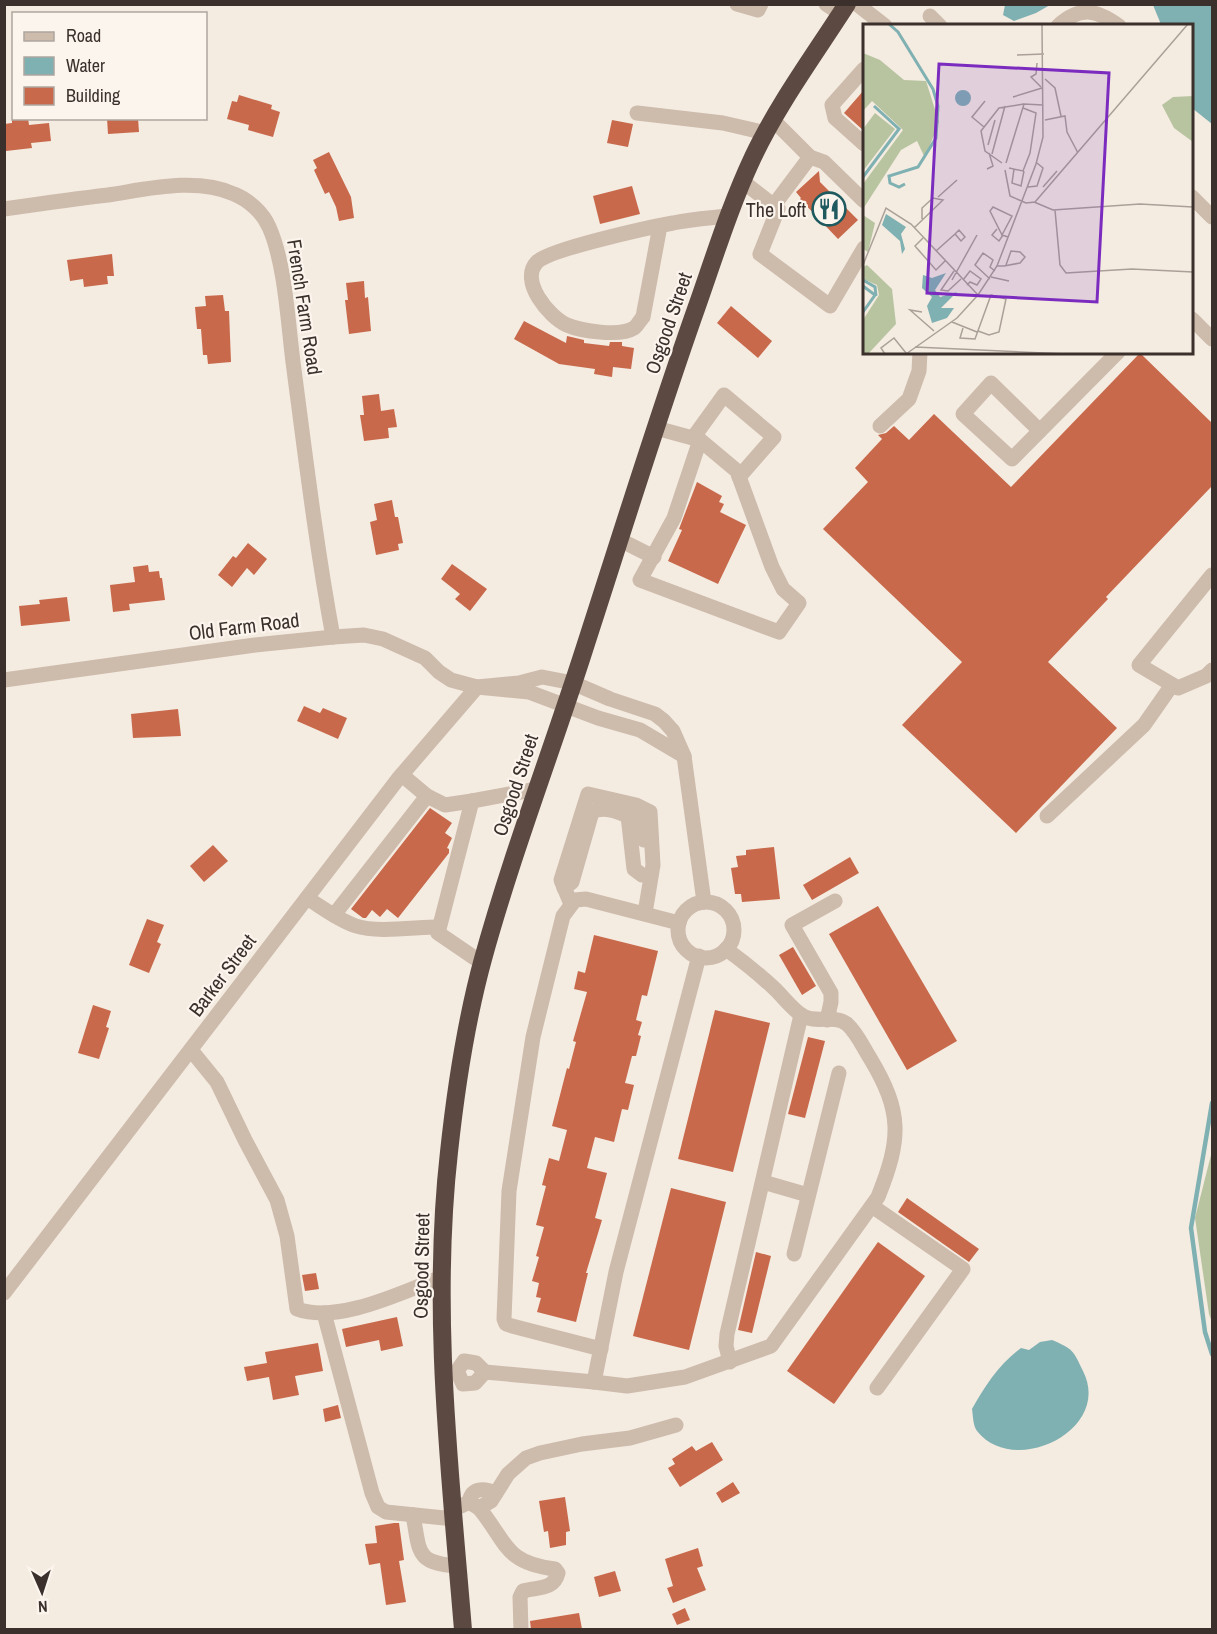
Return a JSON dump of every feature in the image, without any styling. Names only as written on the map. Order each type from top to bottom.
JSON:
[{"type":"highway","name":"Osgood Street","points":[[463,1629],[458,1566],[464,1510],[442,1277],[449,1154],[468,1026],[482,963],[537,789],[728,216],[742,181],[770,127],[843,7]]},
{"type":"street","points":[[737,4],[758,10],[761,4]]},
{"type":"street","points":[[843,7],[881,24]]},
{"type":"street","points":[[1060,24],[1068,17],[1083,11],[1102,14],[1117,24]]},
{"type":"street","points":[[863,70],[832,105],[835,118],[863,143]]},
{"type":"street","points":[[638,113],[770,127],[810,157],[824,162],[863,200]]},
{"type":"street","points":[[774,205],[810,157]]},
{"type":"street","points":[[742,181],[778,208],[760,254],[830,306],[863,250]]},
{"type":"street","name":"French Farm Road","points":[[4,209],[178,186],[201,186],[234,193],[250,202],[269,225],[277,247],[306,463],[333,636]]},
{"type":"street","points":[[1193,198],[1212,217]]},
{"type":"street","points":[[660,226],[643,317],[634,328],[615,333],[566,325],[546,308],[532,288],[531,273],[537,262],[565,249],[674,222],[728,216]]},
{"type":"street","points":[[1193,321],[1212,339]]},
{"type":"street","points":[[880,426],[909,399],[919,371],[920,354]]},
{"type":"street","points":[[1040,431],[991,383],[963,414],[1012,459],[1040,431],[1116,354]]},
{"type":"street","points":[[656,428],[697,439],[737,471],[739,477],[772,567],[783,589],[799,603],[779,632],[640,580],[674,518],[697,439],[723,395],[774,437],[739,477]]},
{"type":"street","points":[[620,540],[654,557]]},
{"type":"street","points":[[1212,575],[1139,665],[1178,688],[1206,676],[1212,670]]},
{"type":"street","name":"Old Farm Road","points":[[4,680],[255,645],[333,636],[364,635],[383,639],[425,658],[451,680],[477,687]]},
{"type":"street","points":[[477,687],[519,683],[542,677],[573,683],[610,699],[655,714],[673,731],[684,756],[704,902]]},
{"type":"street","points":[[1047,816],[1144,725],[1172,685]]},
{"type":"street","points":[[477,687],[529,692],[598,718],[640,730],[684,756]]},
{"type":"street","name":"Barker Street","points":[[4,1293],[402,775],[477,687]]},
{"type":"street","points":[[402,775],[427,796],[445,805],[537,789]]},
{"type":"street","points":[[571,904],[561,880],[588,794],[636,805],[650,812],[653,865],[645,913]]},
{"type":"street","points":[[334,915],[427,796]]},
{"type":"street","points":[[472,801],[438,933],[482,963]]},
{"type":"street","points":[[564,888],[572,882],[592,812],[598,808],[628,816],[641,823],[646,865],[642,874],[643,889],[649,895]]},
{"type":"street","points":[[307,898],[357,926],[385,929],[439,927]]},
{"type":"street","points":[[601,1350],[512,1326],[504,1319],[509,1191],[533,1037],[563,916],[575,900],[586,899],[679,923]]},
{"type":"street","points":[[827,1020],[831,993],[792,925],[835,901]]},
{"type":"street","points":[[704,902],[716,903],[730,915],[734,924],[734,933],[726,949],[710,957],[699,956],[686,949],[680,941],[679,923],[683,914],[689,907],[704,902]]},
{"type":"street","points":[[450,1371],[463,1384],[475,1383],[485,1372],[627,1386],[685,1377],[771,1346],[878,1197],[894,1152],[896,1124],[891,1099],[855,1032],[846,1023],[837,1019],[809,1018],[801,1015],[751,967],[726,949]]},
{"type":"street","points":[[594,1382],[616,1272],[699,956]]},
{"type":"street","points":[[730,1362],[726,1346],[727,1334],[801,1015]]},
{"type":"street","points":[[191,1050],[217,1082],[277,1200],[287,1236],[297,1309],[310,1313],[324,1313],[373,1304],[442,1277]]},
{"type":"street","points":[[794,1254],[839,1073]]},
{"type":"street","points":[[763,1182],[808,1195]]},
{"type":"street","points":[[872,1206],[963,1269],[877,1388]]},
{"type":"street","points":[[324,1313],[378,1507],[386,1512],[413,1515],[464,1510],[517,1558],[536,1566],[555,1569],[558,1574],[556,1582],[552,1585],[523,1591],[520,1597],[521,1629]]},
{"type":"street","points":[[464,1510],[470,1496],[476,1490],[486,1489],[496,1492],[517,1464],[540,1453],[582,1444],[630,1438],[676,1425]]},
{"type":"street","points":[[413,1515],[419,1549],[427,1560],[437,1565],[458,1566]]},
{"type":"green space","points":[[1212,1151],[1212,1322],[1195,1218]]},
{"type":"water","points":[[1005,4],[1050,5],[1014,21],[1003,15]]},
{"type":"water","points":[[1153,5],[1212,5],[1212,124],[1193,109],[1193,24],[1159,24]]},
{"type":"water","points":[[1052,1340],[1072,1351],[1083,1371],[1089,1392],[1084,1412],[1072,1428],[1055,1441],[1035,1448],[1013,1450],[993,1444],[977,1431],[972,1409],[993,1376],[1013,1354],[1021,1348],[1029,1350],[1040,1342]]},
{"type":"building","points":[[863,91],[863,130],[844,113]]},
{"type":"building","points":[[239,95],[272,105],[271,109],[280,112],[273,137],[248,130],[249,125],[227,119],[232,101],[237,102]]},
{"type":"building","points":[[12,120],[28,120],[29,125],[49,123],[51,141],[31,143],[32,148],[6,151],[4,124],[12,123]]},
{"type":"building","points":[[107,120],[138,120],[139,132],[108,134]]},
{"type":"building","points":[[612,120],[633,124],[628,147],[607,143]]},
{"type":"building","points":[[329,152],[351,197],[354,218],[339,221],[329,192],[325,194],[314,170],[317,168],[313,160]]},
{"type":"building","name":"The Loft","points":[[819,171],[820,182],[858,220],[838,239],[796,192]]},
{"type":"building","points":[[632,186],[640,214],[600,224],[593,196]]},
{"type":"building","points":[[112,254],[114,276],[107,276],[108,284],[84,287],[83,279],[70,281],[67,260]]},
{"type":"building","points":[[364,281],[371,331],[349,334],[345,300],[348,300],[346,283]]},
{"type":"building","points":[[223,295],[225,311],[229,311],[231,362],[208,364],[207,355],[203,355],[201,329],[197,329],[195,307],[206,306],[205,296]]},
{"type":"building","points":[[731,306],[772,341],[758,358],[717,323]]},
{"type":"building","points":[[524,321],[566,343],[567,336],[584,340],[584,343],[609,346],[610,342],[622,342],[622,346],[634,348],[631,369],[613,367],[612,377],[594,374],[595,369],[559,364],[514,339]]},
{"type":"building","points":[[1139,354],[1212,423],[1212,486],[1106,597],[1108,599],[1048,662],[1117,728],[1016,833],[902,725],[962,662],[823,529],[868,482],[855,468],[882,439],[878,435],[886,433],[894,426],[909,440],[934,414],[1011,487]]},
{"type":"building","points":[[379,394],[381,411],[394,409],[397,427],[388,428],[389,438],[364,441],[360,415],[364,415],[362,396]]},
{"type":"building","points":[[697,482],[722,496],[719,502],[724,504],[720,512],[746,525],[718,584],[668,561],[682,530],[679,529]]},
{"type":"building","points":[[392,500],[403,543],[398,544],[399,550],[376,555],[370,522],[377,520],[374,504]]},
{"type":"building","points":[[248,543],[267,559],[254,575],[247,568],[232,587],[218,575],[233,556],[236,558]]},
{"type":"building","points":[[452,564],[487,589],[470,611],[455,599],[460,594],[441,579]]},
{"type":"building","points":[[148,565],[149,572],[159,571],[165,600],[129,604],[130,610],[113,612],[110,585],[135,582],[133,567]]},
{"type":"building","points":[[67,597],[70,621],[21,626],[19,606],[40,604],[39,600]]},
{"type":"building","points":[[304,706],[320,713],[323,708],[347,718],[338,739],[297,721]]},
{"type":"building","points":[[178,709],[181,736],[133,738],[131,714]]},
{"type":"building","points":[[430,808],[452,823],[445,833],[452,838],[447,848],[449,853],[398,918],[387,909],[380,917],[372,910],[366,918],[363,918],[351,909]]},
{"type":"building","points":[[213,845],[228,861],[204,882],[190,866]]},
{"type":"building","points":[[774,847],[780,899],[742,902],[741,894],[735,894],[731,868],[738,867],[736,856],[746,855],[746,850]]},
{"type":"building","points":[[850,857],[859,873],[812,900],[803,885]]},
{"type":"building","points":[[878,906],[957,1041],[907,1070],[829,934]]},
{"type":"building","points":[[147,919],[164,925],[157,942],[161,944],[149,973],[129,965]]},
{"type":"building","points":[[594,935],[658,951],[647,996],[642,995],[636,1020],[642,1022],[638,1035],[641,1036],[636,1056],[632,1056],[625,1083],[634,1085],[628,1110],[622,1109],[614,1142],[595,1137],[587,1168],[607,1173],[595,1218],[602,1220],[586,1273],[588,1273],[576,1322],[537,1312],[541,1298],[536,1297],[539,1283],[532,1281],[544,1227],[536,1225],[546,1186],[542,1185],[549,1158],[559,1161],[567,1130],[552,1126],[567,1068],[569,1069],[576,1042],[573,1041],[587,992],[574,989],[578,971],[585,973]]},
{"type":"building","points":[[793,947],[816,986],[802,995],[779,955]]},
{"type":"building","points":[[93,1005],[111,1011],[106,1027],[109,1028],[99,1059],[78,1053]]},
{"type":"building","points":[[715,1010],[770,1023],[733,1172],[678,1159]]},
{"type":"building","points":[[808,1037],[825,1041],[805,1118],[788,1114]]},
{"type":"building","points":[[671,1188],[726,1202],[689,1350],[633,1336]]},
{"type":"building","points":[[907,1198],[979,1249],[969,1262],[898,1212]]},
{"type":"building","points":[[878,1242],[925,1276],[834,1404],[787,1371]]},
{"type":"building","points":[[756,1252],[771,1256],[752,1333],[738,1330]]},
{"type":"building","points":[[316,1273],[319,1289],[305,1291],[302,1275]]},
{"type":"building","points":[[397,1317],[403,1346],[381,1351],[379,1340],[346,1347],[342,1329]]},
{"type":"building","points":[[318,1343],[323,1371],[295,1376],[299,1395],[273,1400],[269,1377],[247,1381],[244,1367],[267,1363],[265,1352]]},
{"type":"building","points":[[338,1405],[341,1418],[325,1422],[323,1409]]},
{"type":"building","points":[[712,1442],[723,1460],[680,1487],[668,1468],[675,1464],[672,1459],[692,1446],[696,1451]]},
{"type":"building","points":[[733,1482],[740,1493],[722,1503],[716,1493]]},
{"type":"building","points":[[565,1497],[570,1531],[566,1532],[566,1545],[550,1548],[548,1531],[544,1532],[539,1501]]},
{"type":"building","points":[[399,1523],[404,1560],[399,1561],[406,1602],[386,1605],[380,1563],[369,1565],[365,1544],[377,1543],[375,1526]]},
{"type":"building","points":[[698,1548],[703,1566],[697,1568],[706,1590],[673,1603],[667,1588],[673,1586],[665,1559]]},
{"type":"building","points":[[615,1571],[621,1591],[599,1597],[594,1577]]},
{"type":"building","points":[[685,1608],[690,1620],[677,1625],[672,1614]]},
{"type":"building","points":[[579,1613],[582,1629],[531,1629],[530,1621]]},
{"type":"waterway","points":[[1212,1103],[1191,1228],[1205,1332],[1212,1354]]},
{"type":"place","name":"The Loft","points":[[829,209]]}]
